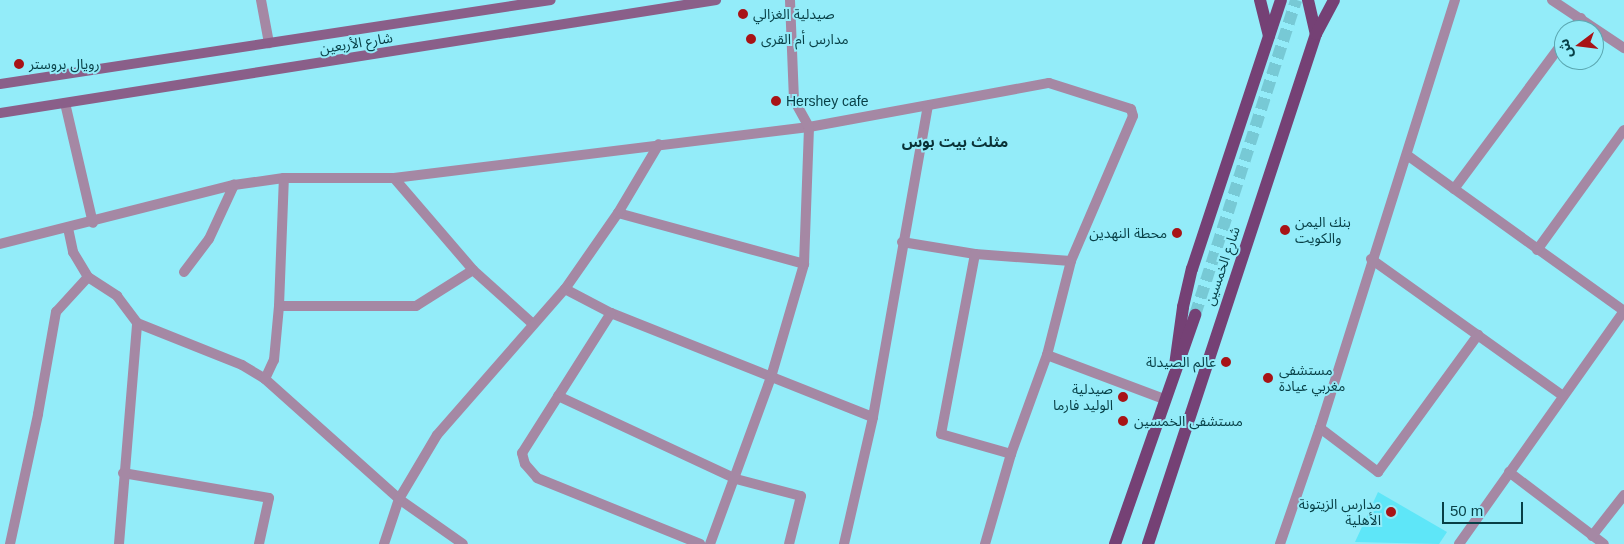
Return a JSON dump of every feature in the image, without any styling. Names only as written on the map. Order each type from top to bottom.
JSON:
[{"type":"main road","name":"شارع الأربعين","points":[[0,84],[551,0]]},
{"type":"main road","name":"شارع الأربعين","points":[[0,113],[716,0]]},
{"type":"main road","points":[[1260,0],[1269,38]]},
{"type":"main road","points":[[1175,365],[1183,307],[1192,269],[1281,0]]},
{"type":"main road","points":[[1308,0],[1316,34]]},
{"type":"main road","points":[[1322,20],[1325,0]]},
{"type":"main road","name":"شارع الخمسين","points":[[1148,544],[1316,34],[1334,0]]},
{"type":"main road","name":"شارع الخمسين","points":[[1115,544],[1175,365],[1195,314]]},
{"type":"street","points":[[261,0],[270,43]]},
{"type":"street","points":[[710,544],[736,480],[771,378],[804,264],[809,127],[794,100],[790,0]]},
{"type":"street","points":[[1280,544],[1320,428],[1371,260],[1407,155],[1454,0]]},
{"type":"street","points":[[1552,0],[1582,18],[1624,48]]},
{"type":"street","points":[[1454,189],[1554,54]]},
{"type":"street","points":[[0,244],[93,223],[234,185],[284,178],[394,178],[809,127],[1049,83],[1131,109],[1133,116],[1071,261],[1047,355],[1011,454],[985,544]]},
{"type":"street","points":[[65,103],[93,223]]},
{"type":"street","points":[[844,544],[873,417],[902,242],[928,106]]},
{"type":"street","points":[[1538,250],[1624,130]]},
{"type":"street","points":[[384,544],[399,500],[437,435],[565,289],[618,213],[659,144]]},
{"type":"street","points":[[1407,155],[1624,311],[1459,544]]},
{"type":"street","points":[[265,380],[274,360],[279,306],[284,178]]},
{"type":"street","points":[[394,178],[472,270],[534,324]]},
{"type":"street","points":[[184,272],[209,239],[234,185]]},
{"type":"street","points":[[618,213],[804,264]]},
{"type":"street","points":[[68,228],[72,252],[88,277],[117,296],[137,323],[242,365],[265,380],[399,500],[463,544]]},
{"type":"street","points":[[902,242],[975,254],[1071,261]]},
{"type":"street","points":[[975,254],[941,434],[1011,454]]},
{"type":"street","points":[[1371,260],[1563,396]]},
{"type":"street","points":[[279,306],[416,306],[472,270]]},
{"type":"street","points":[[10,544],[38,414],[56,312],[88,277]]},
{"type":"street","points":[[565,289],[611,313],[873,417]]},
{"type":"street","points":[[611,313],[522,453],[525,464],[537,478],[700,544]]},
{"type":"street","points":[[119,544],[123,473],[137,323]]},
{"type":"street","points":[[1320,428],[1378,472],[1478,335]]},
{"type":"street","points":[[1047,355],[1164,399]]},
{"type":"street","points":[[558,396],[736,480],[801,496],[789,544]]},
{"type":"street","points":[[1509,472],[1604,544]]},
{"type":"street","points":[[123,473],[269,498],[259,544]]},
{"type":"street","points":[[1592,536],[1624,494]]},
{"type":"shaded area","name":"مدارس الزيتونة الأهلية","points":[[1378,492],[1447,532],[1439,544],[1355,542]]},
{"type":"tunnel","points":[[1195,315],[1296,0]]},
{"type":"place","name":"صيدلية الغزالي","points":[[743,14]]},
{"type":"place","name":"مدارس أم القرى","points":[[751,39]]},
{"type":"place","name":"رويال بروستر","points":[[19,64]]},
{"type":"place","name":"Hershey cafe","points":[[776,101]]},
{"type":"place","name":"بنك اليمن والكويت","points":[[1285,230]]},
{"type":"place","name":"محطة النهدين","points":[[1177,233]]},
{"type":"place","name":"عالم الصيدلة","points":[[1226,362]]},
{"type":"place","name":"مستشفى مغربي عيادة","points":[[1268,378]]},
{"type":"place","name":"صيدلية الوليد فارما","points":[[1123,397]]},
{"type":"place","name":"مستشفى الخمسين","points":[[1123,421]]},
{"type":"place","name":"مدارس الزيتونة الأهلية","points":[[1391,512]]},
{"type":"district","name":"مثلث بيت بوس","points":[[955,142]]}]
